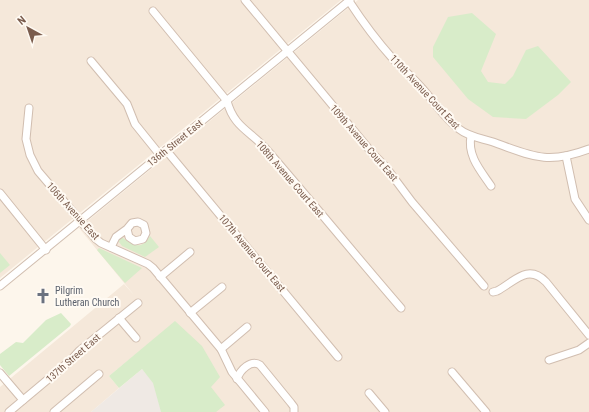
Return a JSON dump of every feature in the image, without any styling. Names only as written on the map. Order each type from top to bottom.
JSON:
[{"type":"street","name":"109th Avenue Court East","points":[[245,0],[373,154],[385,166],[412,202],[484,286]]},
{"type":"street","name":"136th Street East","points":[[0,286],[46,250],[349,0]]},
{"type":"street","name":"110th Avenue Court East","points":[[349,0],[380,44],[454,125],[471,136],[529,155],[553,158],[566,156],[589,149]]},
{"type":"street","name":"108th Avenue Court East","points":[[153,11],[227,101],[229,108],[239,124],[265,148],[401,308]]},
{"type":"street","points":[[91,61],[127,104],[134,124],[160,155]]},
{"type":"street","name":"106th Avenue East","points":[[29,108],[26,139],[30,155],[38,171],[96,239],[148,264],[160,276],[221,349],[237,379],[265,412]]},
{"type":"street","points":[[471,136],[470,146],[472,154],[491,186]]},
{"type":"street","name":"107th Avenue Court East","points":[[166,150],[338,356]]},
{"type":"street","points":[[566,156],[575,199],[589,220]]},
{"type":"street","points":[[0,193],[46,250]]},
{"type":"street","points":[[111,247],[116,237],[127,229]]},
{"type":"street","points":[[160,276],[190,252]]},
{"type":"street","points":[[493,292],[525,274],[532,274],[542,278],[589,335]]},
{"type":"street","points":[[190,313],[222,286]]},
{"type":"street","name":"137th Street East","points":[[9,412],[71,360],[79,351],[138,303]]},
{"type":"street","points":[[119,318],[136,338]]},
{"type":"street","points":[[221,349],[247,327]]},
{"type":"street","points":[[549,360],[580,350],[589,343]]},
{"type":"street","points":[[237,379],[240,372],[248,365],[257,363],[291,403],[294,407],[294,412]]},
{"type":"street","points":[[452,372],[486,412]]},
{"type":"street","points":[[0,373],[23,400]]},
{"type":"street","points":[[54,412],[99,374]]},
{"type":"street","points":[[369,393],[385,412]]},
{"type":"shaded area","points":[[0,0],[341,0],[0,278]]},
{"type":"shaded area","points":[[358,0],[589,0],[589,412],[216,412],[164,331],[109,376],[119,388],[91,412],[0,412],[0,387],[124,284],[134,295],[79,228]]},
{"type":"shaded area","points":[[142,369],[178,412],[91,412]]},
{"type":"green space","points":[[472,13],[496,34],[481,71],[488,82],[505,84],[513,76],[526,50],[538,46],[571,82],[558,95],[526,119],[493,117],[468,99],[433,57],[433,47],[448,17]]},
{"type":"green space","points":[[150,236],[159,247],[145,257],[122,246],[119,242],[120,238],[123,238],[134,245],[141,245]]},
{"type":"green space","points":[[99,248],[142,268],[125,283],[97,250]]},
{"type":"green space","points":[[0,253],[10,265],[0,273]]},
{"type":"green space","points":[[61,313],[71,324],[70,326],[9,376],[0,365],[0,354],[16,342],[23,343],[46,320]]},
{"type":"green space","points":[[175,321],[202,346],[220,377],[211,387],[225,405],[216,412],[161,412],[153,383],[142,369],[119,388],[109,376]]},
{"type":"place","name":"Pilgrim Lutheran Church","points":[[43,296]]}]
